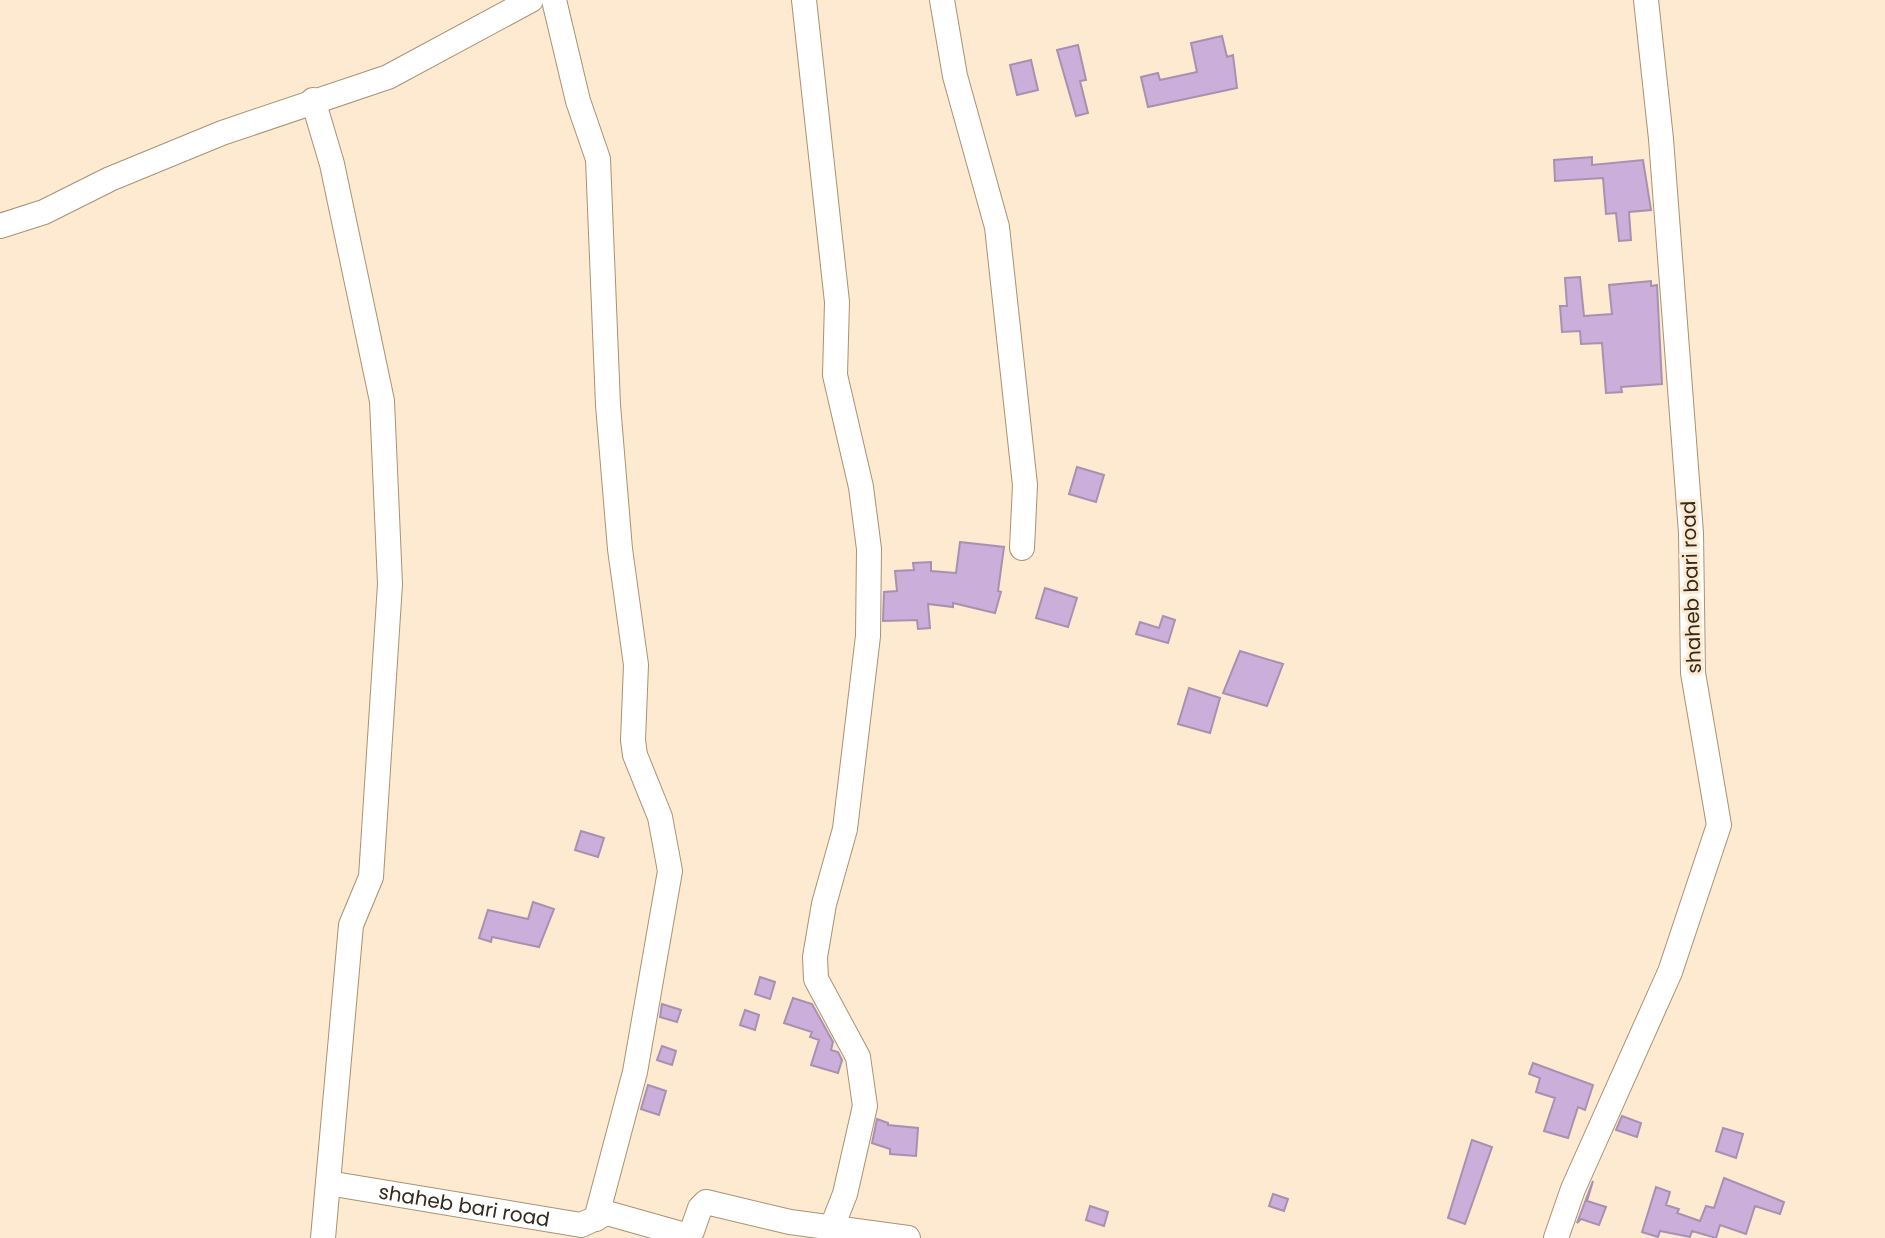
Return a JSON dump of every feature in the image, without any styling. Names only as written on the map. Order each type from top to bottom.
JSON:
[{"type":"street","points":[[0,226],[44,212],[110,179],[222,133],[388,77],[531,0]]},
{"type":"street","points":[[554,0],[578,101],[598,159],[608,405],[620,549],[636,665],[633,740],[635,755],[660,817],[670,871],[635,1072],[596,1219]]},
{"type":"street","points":[[804,0],[837,302],[835,375],[861,487],[869,549],[868,636],[845,829],[824,904],[815,957],[816,979],[858,1057],[865,1106],[845,1194],[832,1227]]},
{"type":"street","points":[[942,0],[955,76],[997,227],[1025,485],[1022,548]]},
{"type":"street","name":"shaheb bari road","points":[[1556,1238],[1573,1189],[1670,972],[1719,825],[1693,673],[1691,533],[1661,139],[1646,0]]},
{"type":"street","points":[[313,100],[332,164],[382,401],[390,584],[371,877],[351,925],[323,1238]]},
{"type":"street","name":"shaheb bari road","points":[[328,1183],[581,1225],[607,1213],[685,1235],[692,1231],[700,1208],[706,1202],[790,1222],[908,1238]]},
{"type":"building","points":[[1222,36],[1227,57],[1233,55],[1237,88],[1148,107],[1141,77],[1158,73],[1160,80],[1197,72],[1191,43]]},
{"type":"building","points":[[1078,45],[1086,80],[1080,81],[1088,113],[1076,116],[1057,50]]},
{"type":"building","points":[[1031,60],[1038,90],[1017,95],[1010,65]]},
{"type":"building","points":[[1592,157],[1592,165],[1643,160],[1651,210],[1629,212],[1631,240],[1619,241],[1616,213],[1606,214],[1603,178],[1555,181],[1554,160]]},
{"type":"building","points":[[1580,277],[1584,316],[1612,314],[1609,285],[1651,281],[1651,286],[1657,285],[1662,384],[1621,387],[1622,392],[1606,393],[1602,343],[1581,344],[1580,331],[1562,332],[1560,306],[1567,306],[1565,278]]},
{"type":"building","points":[[1077,467],[1104,475],[1096,502],[1069,494]]},
{"type":"building","points":[[960,542],[1004,547],[998,591],[1001,592],[995,613],[953,603],[953,607],[928,604],[930,628],[918,629],[917,620],[883,621],[884,592],[897,591],[895,571],[914,570],[913,563],[931,562],[931,571],[956,573]]},
{"type":"building","points":[[1045,588],[1077,598],[1068,627],[1036,618]]},
{"type":"building","points":[[1163,616],[1175,620],[1168,643],[1136,634],[1140,622],[1159,628]]},
{"type":"building","points":[[1240,651],[1283,664],[1267,706],[1223,693]]},
{"type":"building","points":[[1189,688],[1220,698],[1210,733],[1178,724]]},
{"type":"building","points":[[581,831],[604,838],[598,857],[575,850]]},
{"type":"building","points":[[533,902],[554,909],[539,947],[492,937],[491,942],[479,938],[488,910],[528,919]]},
{"type":"building","points":[[760,977],[775,982],[770,999],[755,994]]},
{"type":"building","points":[[793,998],[812,1004],[833,1042],[831,1050],[838,1052],[842,1060],[838,1073],[811,1065],[819,1040],[810,1037],[812,1032],[784,1023]]},
{"type":"building","points":[[662,1004],[681,1010],[677,1022],[660,1017]]},
{"type":"building","points":[[745,1010],[759,1015],[755,1030],[740,1025]]},
{"type":"building","points":[[662,1046],[676,1051],[672,1065],[657,1060]]},
{"type":"building","points":[[1533,1063],[1593,1085],[1585,1110],[1578,1107],[1568,1138],[1544,1131],[1555,1098],[1536,1092],[1540,1078],[1529,1074]]},
{"type":"building","points":[[648,1085],[666,1091],[659,1115],[641,1109]]},
{"type":"building","points":[[1622,1116],[1641,1123],[1637,1137],[1616,1130]]},
{"type":"building","points":[[877,1119],[888,1125],[918,1128],[916,1156],[890,1154],[890,1149],[872,1143]]},
{"type":"building","points":[[1723,1128],[1743,1134],[1736,1158],[1716,1151]]},
{"type":"building","points":[[1472,1140],[1492,1147],[1465,1224],[1448,1218]]},
{"type":"building","points":[[1724,1178],[1784,1202],[1780,1214],[1755,1206],[1746,1234],[1720,1225],[1716,1238],[1692,1231],[1690,1237],[1660,1231],[1658,1237],[1642,1232],[1656,1187],[1670,1192],[1666,1205],[1679,1209],[1677,1213],[1700,1221],[1706,1206],[1714,1208]]},
{"type":"building","points":[[1593,1181],[1587,1201],[1606,1207],[1599,1225],[1581,1219],[1577,1223]]},
{"type":"building","points":[[1273,1194],[1288,1199],[1284,1211],[1269,1206]]},
{"type":"building","points":[[1090,1206],[1108,1212],[1104,1226],[1086,1220]]}]
